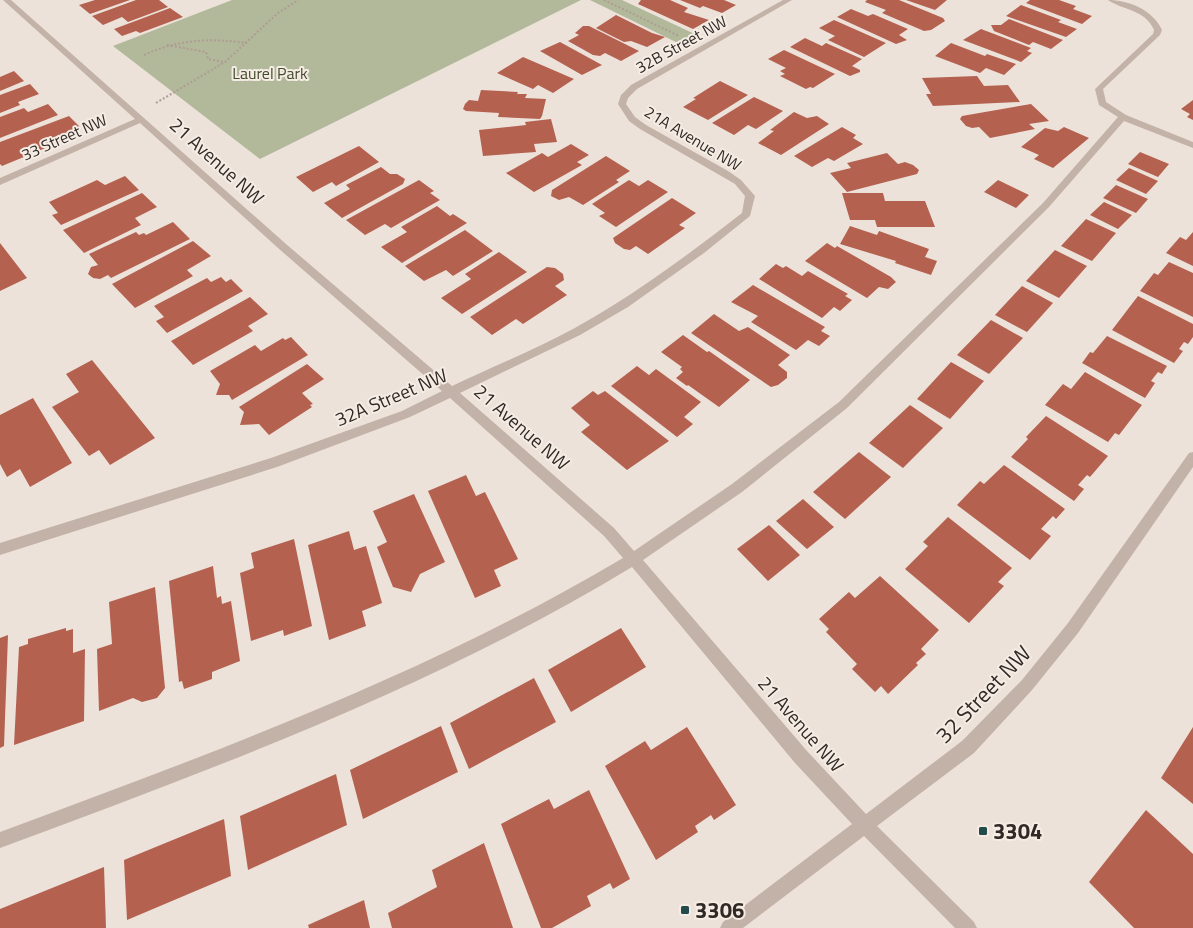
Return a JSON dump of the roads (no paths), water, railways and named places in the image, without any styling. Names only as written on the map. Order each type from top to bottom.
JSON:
[{"type":"street","name":"21 Avenue NW","points":[[7,0],[282,246],[581,506],[633,559],[801,757],[866,827],[968,928]]},
{"type":"street","name":"32B Street NW","points":[[622,104],[624,97],[634,87],[788,0]]},
{"type":"street","points":[[1112,0],[1152,18],[1158,30],[1156,36],[1099,89],[1102,103],[1123,117],[1193,145]]},
{"type":"street","name":"21A Avenue NW","points":[[622,104],[632,119],[643,127],[725,173],[738,182],[750,196]]},
{"type":"street","name":"33 Street NW","points":[[0,182],[137,117]]},
{"type":"street","points":[[0,840],[213,761],[439,663],[563,601],[633,559],[737,488],[843,405],[1046,205],[1123,117]]},
{"type":"street","name":"32A Street NW","points":[[0,549],[273,463],[406,414],[567,336],[624,304],[738,222],[747,214],[750,196]]},
{"type":"street","name":"32 Street NW","points":[[729,928],[866,827],[968,747],[1027,685],[1073,628],[1193,457]]},
{"type":"place","name":"3304","points":[[983,831]]},
{"type":"place","name":"3306","points":[[685,910]]},
{"type":"park label","name":"Laurel Park","points":[[270,73]]}]
